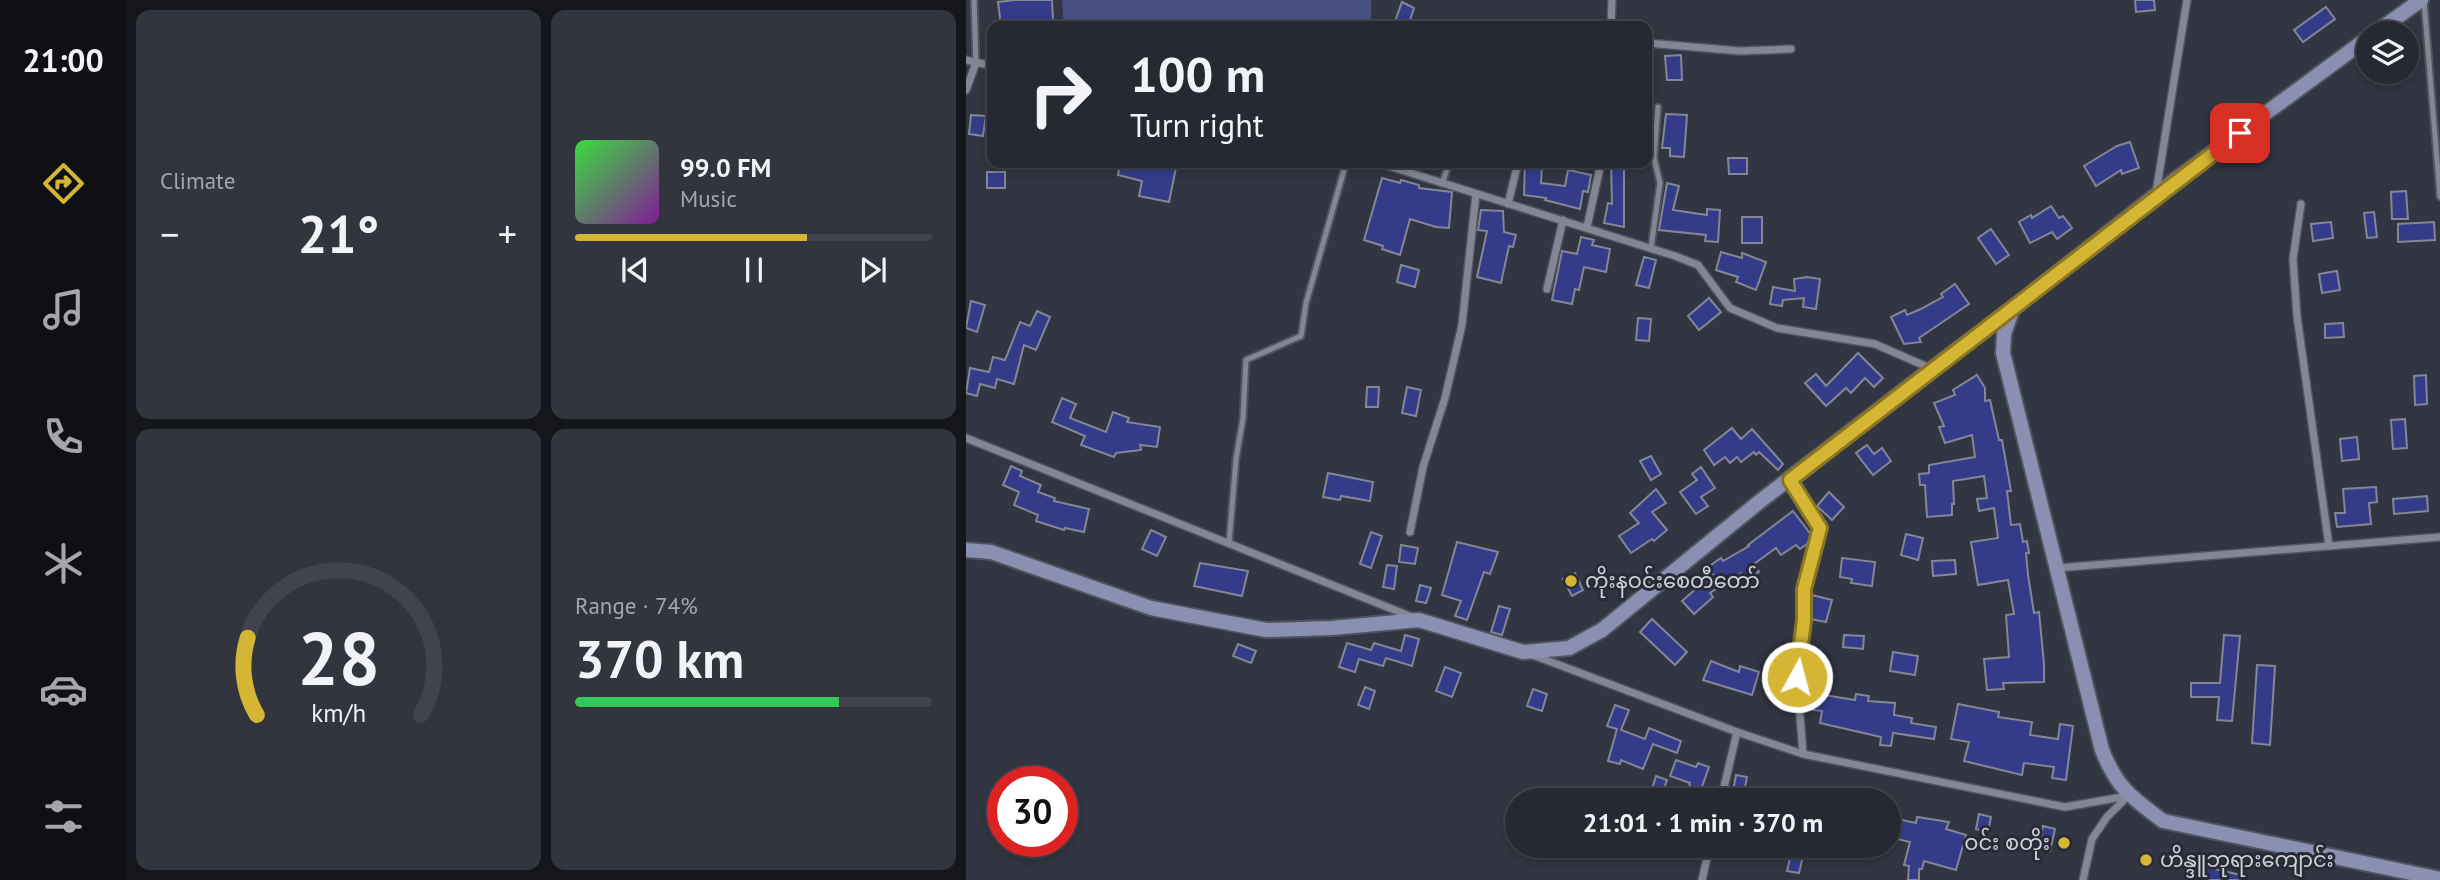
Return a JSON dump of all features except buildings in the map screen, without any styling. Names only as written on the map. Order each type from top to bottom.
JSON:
[{"type":"main road","points":[[2392,21],[2423,0]]},
{"type":"main road","points":[[966,550],[991,552],[1151,608],[1266,630],[1332,628],[1419,620],[1523,652],[1569,648],[1602,630],[1932,369],[2356,47]]},
{"type":"main road","points":[[2013,308],[2004,334],[2003,353],[2055,568],[2102,750],[2111,774],[2129,796],[2163,821],[2440,879]]},
{"type":"street","points":[[1611,21],[1612,0]]},
{"type":"street","points":[[2155,197],[2187,0]]},
{"type":"street","points":[[1652,43],[1740,51],[1791,49]]},
{"type":"street","points":[[966,60],[987,65]]},
{"type":"street","points":[[966,90],[976,63]]},
{"type":"street","points":[[1393,168],[1587,227],[1698,265],[1730,308],[1777,328],[1875,344],[1932,369]]},
{"type":"street","points":[[1508,204],[1517,168]]},
{"type":"street","points":[[1587,227],[1600,168]]},
{"type":"street","points":[[1410,532],[1423,467],[1462,325],[1476,194]]},
{"type":"street","points":[[2301,204],[2293,260],[2297,316],[2329,546]]},
{"type":"street","points":[[1547,289],[1563,220]]},
{"type":"street","points":[[966,438],[1419,620]]},
{"type":"street","points":[[1790,480],[1820,528],[1804,589],[1804,620],[1797,677],[1803,754]]},
{"type":"street","points":[[2055,568],[2440,537]]},
{"type":"street","points":[[1523,652],[1803,754],[2065,807],[2129,796]]},
{"type":"street","points":[[1724,788],[1737,732]]},
{"type":"street","points":[[2083,880],[2092,839],[2107,817],[2129,796]]},
{"type":"street","points":[[1702,880],[1707,858]]},
{"type":"lane","points":[[974,0],[976,63]]},
{"type":"lane","points":[[2423,0],[2440,197]]},
{"type":"lane","points":[[1651,248],[1660,183],[1654,158],[1658,107]]},
{"type":"lane","points":[[1229,542],[1236,459],[1243,418],[1246,360],[1301,336],[1306,303],[1345,168]]},
{"type":"lane","points":[[1442,184],[1447,168]]},
{"type":"shaded area","points":[[1062,0],[1371,0],[1371,21],[1064,21]]},
{"type":"place","name":"ကိုးနဝင်းစေတီတော်","points":[[1571,581]]},
{"type":"place","name":"ဝင်း စတိုး","points":[[2064,843]]},
{"type":"place","name":"ဟိန္ဒူဘုရားကျောင်း","points":[[2146,860]]},
{"type":"route","points":[[1797,677],[1804,620],[1804,589],[1820,528],[1790,480],[2175,180],[2240,133]]}]
